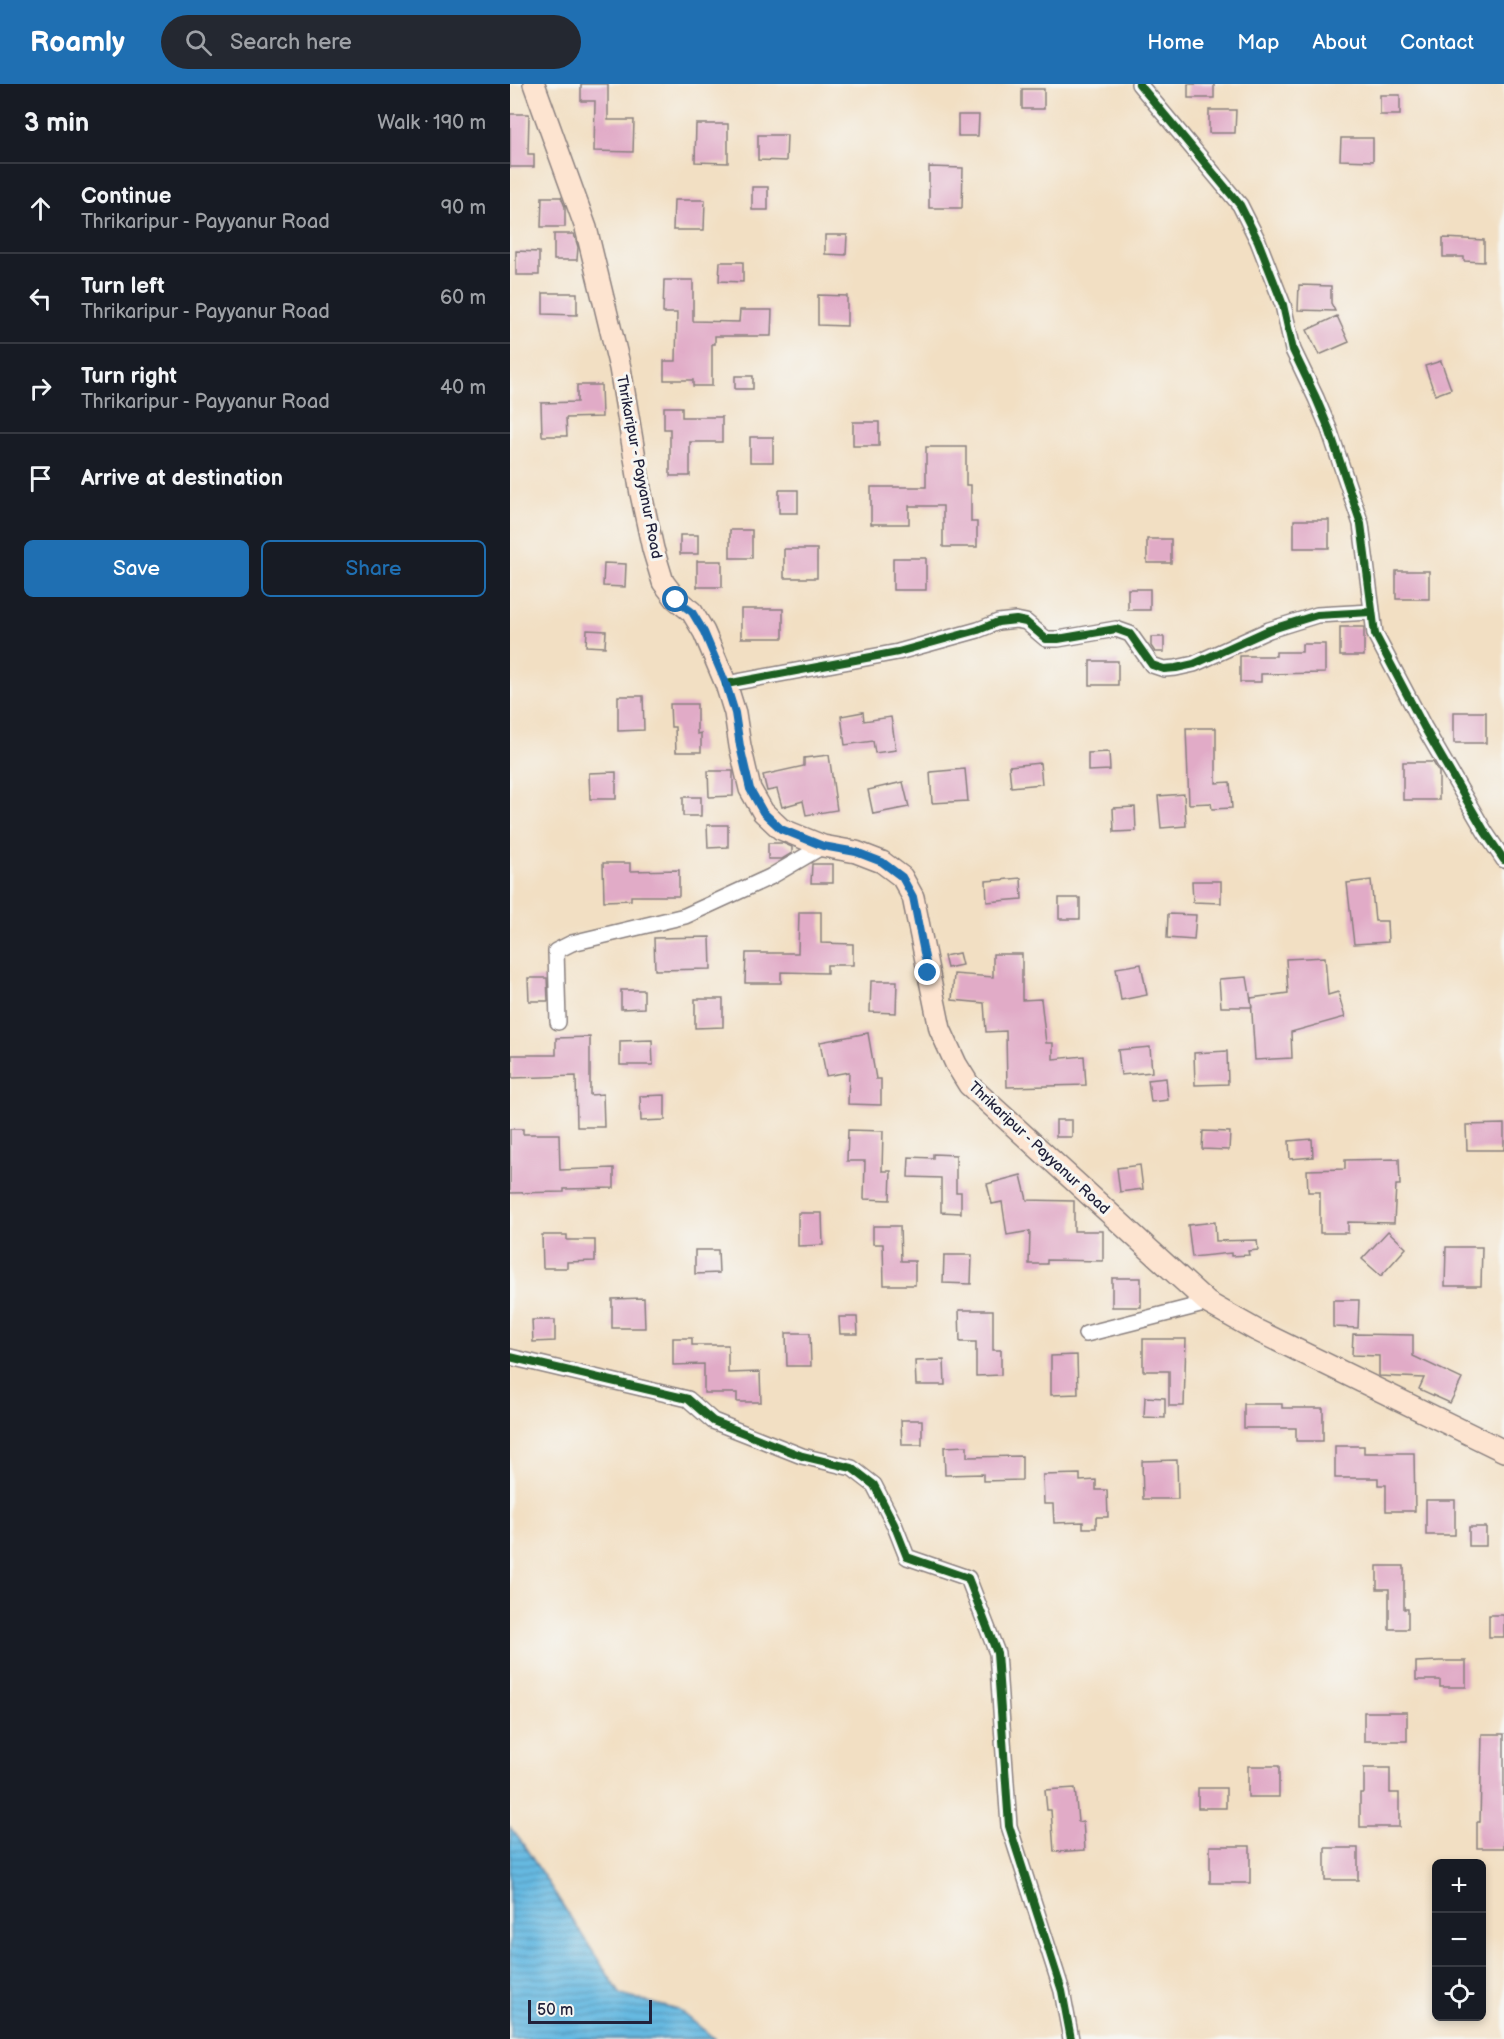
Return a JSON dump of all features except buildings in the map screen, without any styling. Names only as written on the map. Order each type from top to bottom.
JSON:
[{"type":"main road","name":"Thrikaripur - Payyanur Road","points":[[534,84],[586,228],[620,368],[641,494],[663,582],[676,600],[692,612],[704,632],[726,684],[735,713],[750,789],[763,812],[781,829],[823,846],[856,852],[882,862],[902,877],[913,897],[940,1029],[956,1064],[969,1085],[1208,1303],[1256,1330],[1504,1451]]},
{"type":"street","points":[[1140,84],[1240,205],[1258,241],[1283,305],[1293,350],[1329,429],[1361,524],[1375,634],[1402,687],[1485,832],[1504,860]]},
{"type":"street","points":[[726,684],[898,652],[978,630],[998,622],[1016,620],[1026,622],[1046,639],[1116,629],[1130,634],[1152,664],[1164,669],[1176,668],[1194,664],[1269,630],[1317,615],[1371,612]]},
{"type":"street","points":[[558,1022],[556,951],[572,943],[685,916],[770,877],[823,846]]},
{"type":"street","points":[[1086,1334],[1208,1303]]},
{"type":"street","points":[[510,1357],[688,1399],[713,1421],[802,1456],[852,1468],[874,1485],[894,1524],[907,1557],[968,1578],[997,1653],[1009,1826],[1062,1991],[1071,2039]]},
{"type":"water","points":[[510,1827],[621,1995],[679,2010],[715,2039],[510,2039]]},
{"type":"cycle path","points":[[1139,84],[1240,205],[1258,241],[1283,305],[1293,350],[1329,429],[1361,524],[1375,634],[1424,727],[1485,832],[1504,860]]},
{"type":"cycle path","points":[[726,684],[898,652],[978,630],[998,622],[1016,620],[1026,622],[1046,639],[1116,629],[1130,634],[1152,665],[1164,669],[1176,668],[1194,664],[1269,630],[1317,615],[1371,612]]},
{"type":"cycle path","points":[[510,1357],[688,1399],[713,1421],[802,1456],[852,1468],[874,1485],[894,1524],[907,1557],[968,1578],[997,1653],[1009,1826],[1062,1991],[1071,2039]]},
{"type":"route","points":[[676,600],[692,612],[704,632],[726,684],[735,713],[750,789],[763,812],[781,829],[823,846],[856,852],[882,862],[902,877],[913,897],[928,973]]}]
